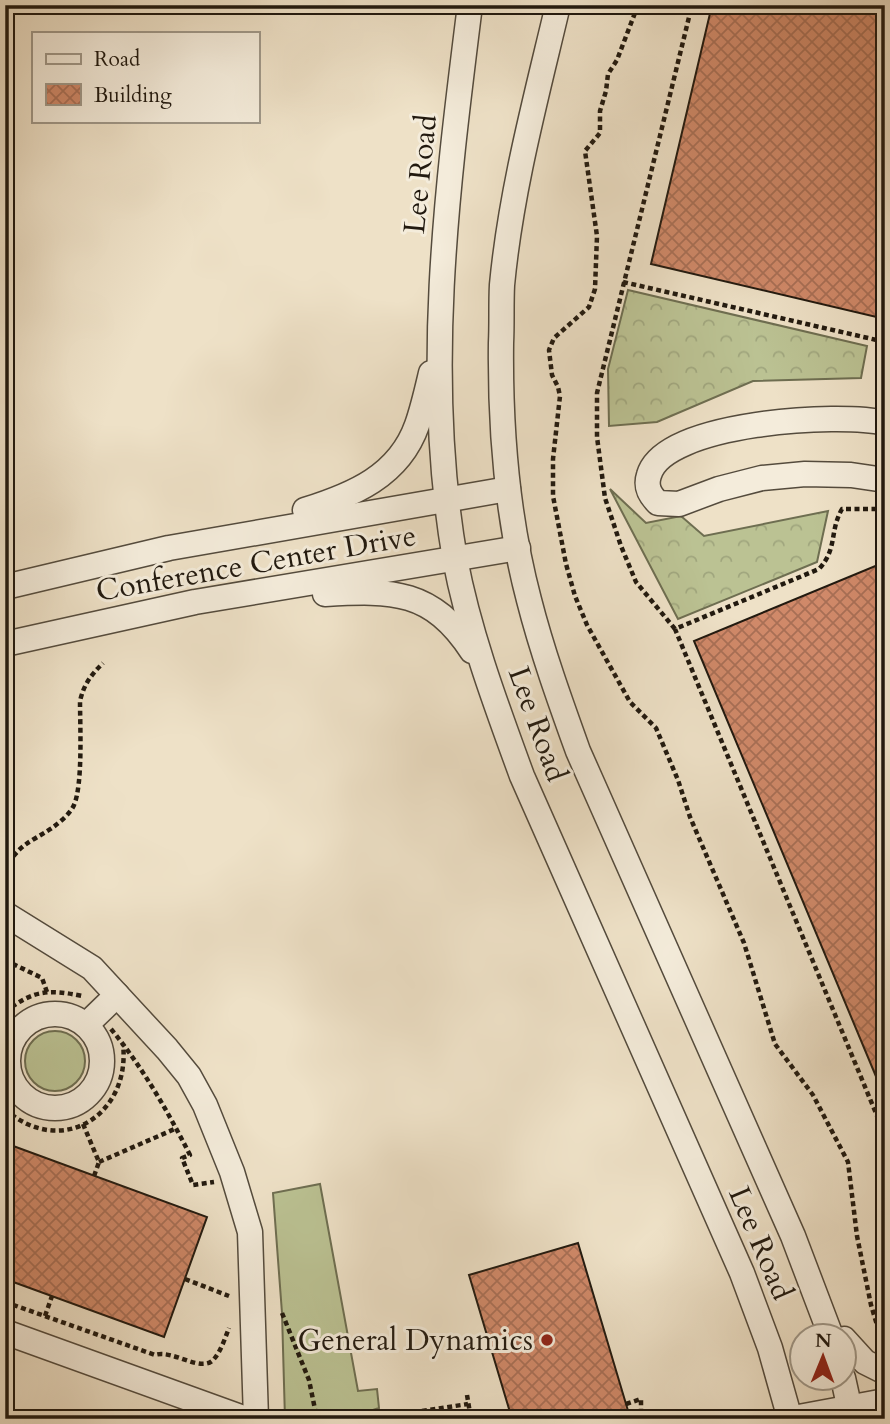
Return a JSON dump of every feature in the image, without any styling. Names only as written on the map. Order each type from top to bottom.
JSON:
[{"type":"street","name":"Lee Road","points":[[470,5],[441,276],[440,341],[441,448],[446,499],[472,631],[522,776],[742,1273],[770,1348],[789,1419],[850,1413],[885,1401]]},
{"type":"street","name":"Lee Road","points":[[558,5],[523,151],[502,287],[500,401],[508,489],[528,598],[550,674],[578,751],[793,1237],[826,1322]]},
{"type":"street","points":[[200,542],[339,499],[377,480],[405,449],[416,427],[440,341]]},
{"type":"street","points":[[885,423],[866,418],[829,418],[760,423],[726,430],[691,442],[656,462],[650,472],[648,491],[659,503],[679,503],[762,478],[805,474],[851,475],[885,480]]},
{"type":"street","name":"Conference Center Drive","points":[[5,587],[200,542],[508,489]]},
{"type":"street","name":"Conference Center Drive","points":[[5,644],[195,602],[518,548]]},
{"type":"street","points":[[195,602],[362,592],[417,599],[434,608],[450,622],[464,638],[484,670]]},
{"type":"street","points":[[5,914],[92,968],[167,1049],[189,1076],[205,1105],[232,1172],[250,1232],[256,1419]]},
{"type":"street","points":[[86,1025],[117,995]]},
{"type":"street","points":[[816,1294],[833,1322]]},
{"type":"street","points":[[5,1332],[246,1419]]},
{"type":"street","points":[[858,1354],[865,1362],[885,1371]]},
{"type":"street","points":[[846,1392],[850,1413]]},
{"type":"path","points":[[638,5],[617,60],[608,74],[607,91],[600,111],[600,133],[585,151],[597,236],[595,289],[589,307],[554,338],[549,350],[552,375],[560,396],[553,459],[553,496],[560,538],[575,596],[587,625],[630,702],[656,728],[669,756],[691,817],[744,943],[775,1044],[813,1095],[848,1163],[870,1305],[885,1349]]},
{"type":"path","points":[[692,5],[597,393],[597,437],[605,498],[636,582],[675,629],[885,1135]]},
{"type":"path","points":[[623,282],[881,341],[885,346]]},
{"type":"path","points":[[885,376],[885,393]]},
{"type":"path","points":[[675,629],[819,569],[830,558],[834,528],[842,509],[885,509]]},
{"type":"path","points":[[5,871],[12,856],[21,847],[59,822],[73,808],[79,792],[80,701],[83,687],[91,674],[103,663]]},
{"type":"path","points":[[5,960],[42,978],[47,992]]},
{"type":"path","points":[[5,1012],[22,999],[58,991]]},
{"type":"path","points":[[5,1109],[16,1119],[33,1127],[50,1130],[72,1128],[94,1118],[108,1105],[118,1090],[125,1064],[123,1043],[177,1128],[190,1155],[182,1158],[193,1185],[219,1181],[221,1190]]},
{"type":"path","points":[[83,1124],[99,1162],[94,1176]]},
{"type":"path","points":[[99,1162],[177,1128]]},
{"type":"path","points":[[185,1279],[236,1299],[235,1292]]},
{"type":"path","points":[[45,1316],[52,1296]]},
{"type":"path","points":[[5,1302],[155,1355],[163,1352],[202,1365],[211,1363],[215,1358],[232,1321]]},
{"type":"path","points":[[282,1313],[309,1380],[317,1419]]},
{"type":"path","points":[[467,1395],[471,1419]]},
{"type":"path","points":[[626,1404],[641,1399],[641,1419]]},
{"type":"path","points":[[422,1411],[468,1404]]},
{"type":"green space","points":[[628,290],[867,346],[861,378],[753,381],[657,422],[609,426],[608,369]]},
{"type":"green space","points":[[610,489],[646,523],[681,516],[704,536],[828,511],[817,562],[678,619]]},
{"type":"green space","points":[[49,1031],[61,1031],[77,1039],[83,1049],[83,1073],[77,1083],[61,1091],[49,1091],[33,1083],[25,1067],[25,1055],[33,1039]]},
{"type":"green space","points":[[320,1184],[358,1391],[377,1389],[379,1408],[364,1413],[365,1419],[285,1419],[282,1313],[273,1193]]},
{"type":"building","points":[[712,5],[885,5],[885,319],[651,264]]},
{"type":"building","points":[[885,562],[885,1098],[694,641]]},
{"type":"building","points":[[5,1143],[207,1217],[164,1337],[5,1279]]},
{"type":"building","name":"General Dynamics","points":[[578,1243],[629,1414],[611,1419],[512,1419],[469,1275]]},
{"type":"place","name":"General Dynamics","points":[[547,1340]]}]
